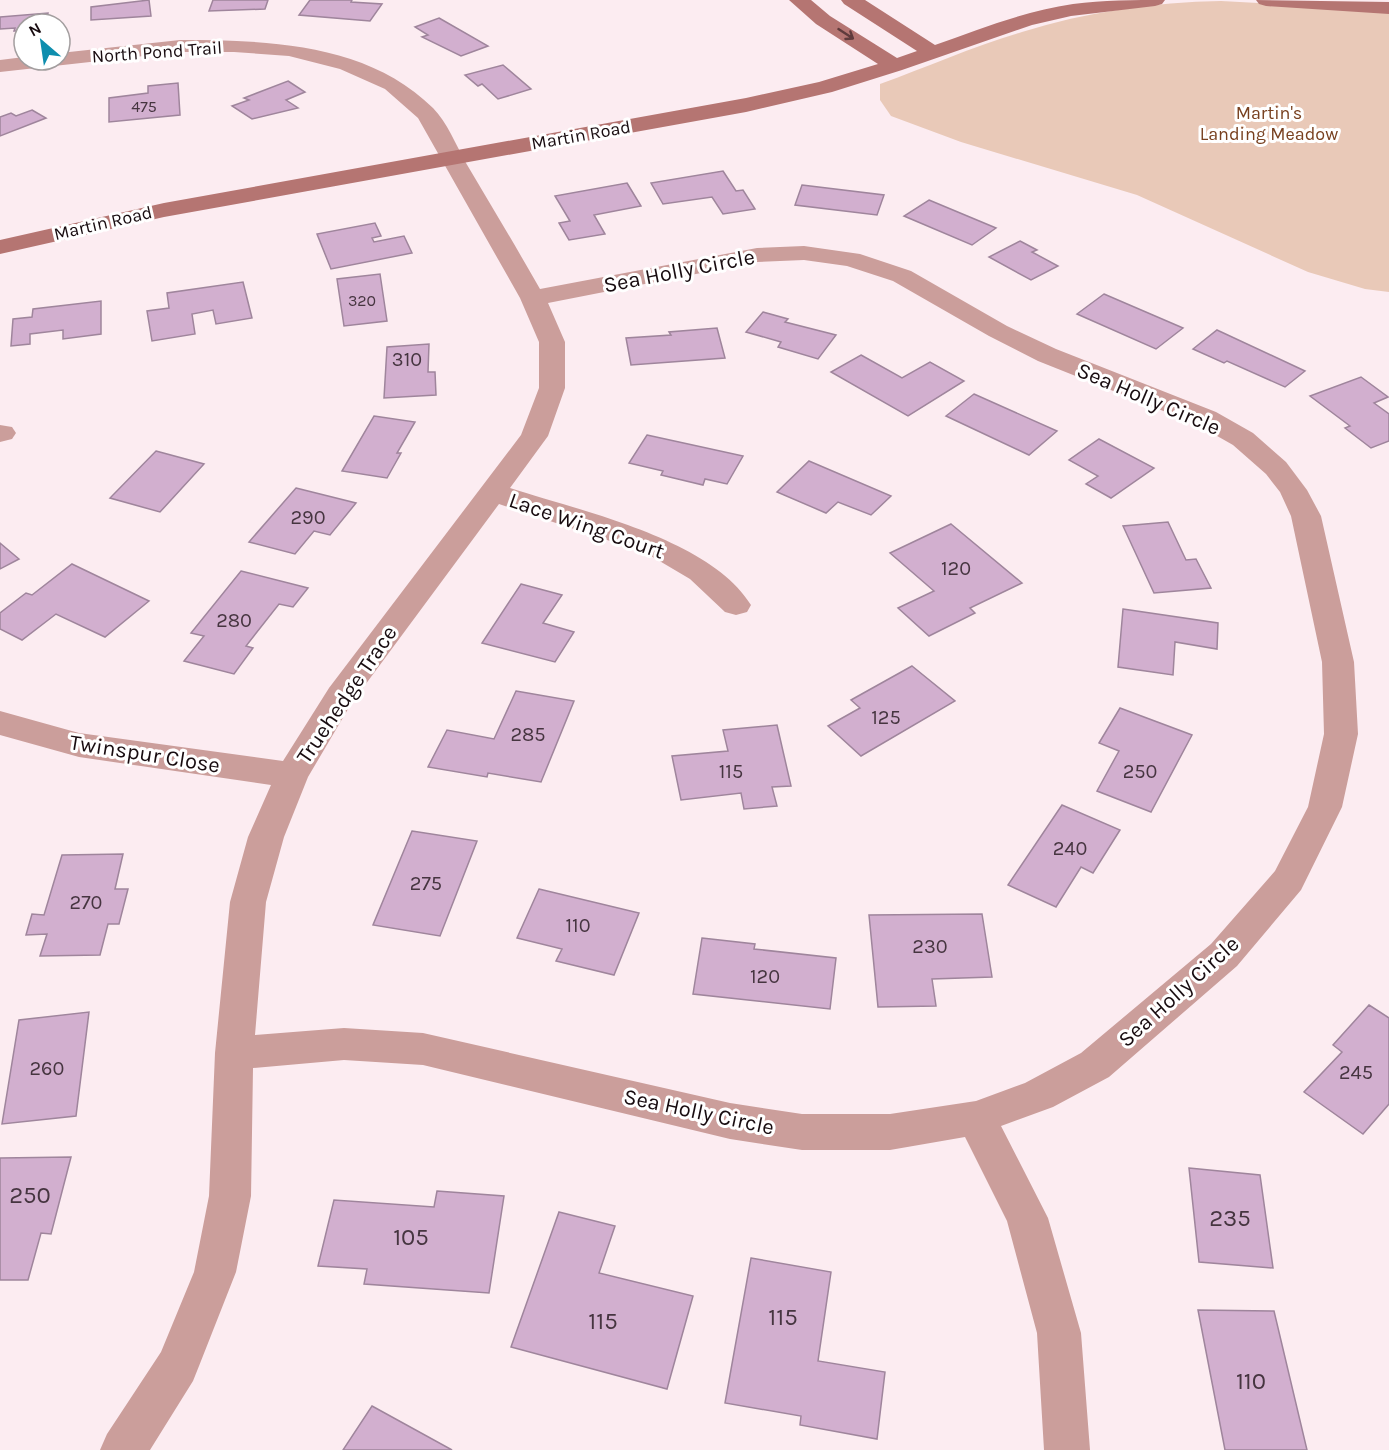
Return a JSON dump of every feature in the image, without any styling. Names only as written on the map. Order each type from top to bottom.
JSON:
[{"type":"street","points":[[799,0],[823,20],[895,66]]},
{"type":"street","points":[[852,0],[932,52]]},
{"type":"street","name":"Martin Road","points":[[0,247],[164,210],[746,105],[824,87],[895,66],[1026,20],[1117,1],[1155,0]]},
{"type":"street","points":[[1266,0],[1389,8]]},
{"type":"street","name":"North Pond Trail","points":[[0,66],[180,46],[234,46],[289,50],[347,65],[393,84],[427,114],[454,158]]},
{"type":"street","name":"Truehedge Trace","points":[[123,1450],[177,1366],[215,1272],[230,1197],[234,1053],[248,902],[266,837],[292,775],[340,696],[534,436],[552,388],[552,342],[533,298],[454,158]]},
{"type":"street","name":"Sea Holly Circle","points":[[234,1053],[344,1044],[423,1049],[730,1121],[802,1132],[890,1132],[976,1118],[1039,1095],[1095,1065],[1224,955],[1288,880],[1325,807],[1341,734],[1338,662],[1306,516],[1293,490],[1276,468],[1243,440],[1206,418],[1047,355],[998,331],[902,276],[851,259],[804,253],[757,255],[533,298]]},
{"type":"street","name":"Lace Wing Court","points":[[494,492],[657,546],[701,572],[736,605]]},
{"type":"street","name":"Twinspur Close","points":[[0,723],[79,745],[292,775]]},
{"type":"street","points":[[976,1118],[1027,1218],[1059,1333],[1067,1450]]},
{"type":"green space","name":"Martin's Landing Meadow","points":[[1221,1],[1389,10],[1389,292],[1365,289],[1308,272],[1137,195],[961,142],[891,116],[880,100],[880,84],[986,44],[1046,25],[1120,9],[1171,3]]},
{"type":"building","points":[[149,0],[151,16],[91,20],[91,7]]},
{"type":"building","points":[[213,0],[268,0],[265,9],[209,11]]},
{"type":"building","points":[[310,0],[352,0],[351,2],[382,4],[370,21],[299,15]]},
{"type":"building","points":[[12,16],[12,28],[0,29],[0,17]]},
{"type":"building","points":[[439,18],[488,46],[461,56],[422,37],[428,35],[415,27]]},
{"type":"building","points":[[503,65],[531,89],[498,99],[482,84],[478,86],[465,75]]},
{"type":"building","points":[[288,81],[305,92],[286,100],[298,108],[252,119],[232,106],[249,100],[244,98]]},
{"type":"building","points":[[178,83],[180,115],[109,122],[109,98],[148,93],[148,86]]},
{"type":"building","points":[[32,110],[46,118],[0,136],[0,117],[11,113],[16,116]]},
{"type":"building","points":[[723,171],[736,191],[743,190],[755,209],[723,214],[712,197],[663,204],[651,183]]},
{"type":"building","points":[[627,183],[641,206],[594,215],[605,234],[569,240],[559,223],[570,221],[555,196]]},
{"type":"building","points":[[802,185],[884,195],[877,215],[795,205]]},
{"type":"building","points":[[929,200],[996,228],[972,245],[904,216]]},
{"type":"building","points":[[375,223],[381,236],[372,238],[374,242],[404,236],[412,253],[331,269],[317,234]]},
{"type":"building","points":[[1020,241],[1037,250],[1032,252],[1058,266],[1031,280],[989,257]]},
{"type":"building","points":[[380,274],[387,321],[344,326],[337,279]]},
{"type":"building","points":[[243,282],[252,318],[216,324],[213,310],[192,314],[195,334],[152,341],[147,311],[169,308],[167,293]]},
{"type":"building","points":[[1104,294],[1183,328],[1156,349],[1077,314]]},
{"type":"building","points":[[101,301],[101,334],[63,339],[63,330],[30,334],[30,344],[11,346],[13,319],[32,317],[33,309]]},
{"type":"building","points":[[763,312],[788,319],[785,322],[836,335],[818,359],[778,347],[781,342],[746,332]]},
{"type":"building","points":[[717,328],[725,358],[631,365],[626,338],[671,335],[669,332]]},
{"type":"building","points":[[1217,330],[1305,371],[1285,387],[1227,361],[1224,363],[1193,349]]},
{"type":"building","points":[[429,344],[428,372],[435,372],[436,395],[384,398],[387,347]]},
{"type":"building","points":[[861,355],[902,378],[930,362],[964,381],[908,416],[831,372]]},
{"type":"building","points":[[1361,377],[1388,397],[1374,403],[1389,414],[1389,441],[1371,448],[1345,428],[1350,426],[1310,396]]},
{"type":"building","points":[[974,394],[1057,431],[1029,455],[946,416]]},
{"type":"building","points":[[374,416],[415,422],[397,453],[401,453],[387,478],[342,471]]},
{"type":"building","points":[[647,435],[743,456],[727,484],[705,479],[703,485],[661,475],[663,471],[629,463]]},
{"type":"building","points":[[1099,439],[1154,468],[1111,498],[1086,484],[1098,476],[1069,460]]},
{"type":"building","points":[[156,451],[204,464],[160,512],[110,498]]},
{"type":"building","points":[[809,461],[891,496],[871,515],[838,502],[826,513],[777,492]]},
{"type":"building","points":[[296,488],[356,503],[330,535],[314,531],[295,554],[249,542]]},
{"type":"building","points":[[1168,522],[1186,560],[1196,559],[1211,588],[1154,593],[1123,526]]},
{"type":"building","points":[[951,524],[1022,583],[970,608],[975,613],[929,636],[898,608],[934,591],[890,553]]},
{"type":"building","points":[[0,543],[19,559],[0,569]]},
{"type":"building","points":[[72,564],[149,601],[105,637],[56,614],[22,640],[0,629],[0,613],[26,593],[32,595]]},
{"type":"building","points":[[241,571],[308,588],[293,607],[279,604],[246,646],[253,648],[234,674],[184,661],[204,636],[191,633]]},
{"type":"building","points":[[521,584],[562,595],[543,623],[574,632],[555,662],[482,643]]},
{"type":"building","points":[[1123,609],[1218,623],[1217,649],[1175,642],[1173,675],[1118,667]]},
{"type":"building","points":[[912,666],[955,701],[861,756],[828,726],[860,708],[851,700]]},
{"type":"building","points":[[516,691],[574,701],[541,782],[488,773],[487,777],[428,767],[447,730],[494,739]]},
{"type":"building","points":[[1120,708],[1192,735],[1151,812],[1097,791],[1119,751],[1099,743]]},
{"type":"building","points":[[777,725],[791,786],[772,787],[777,806],[744,809],[741,793],[681,800],[672,756],[728,751],[723,730]]},
{"type":"building","points":[[1062,805],[1120,830],[1093,873],[1081,867],[1056,907],[1008,885]]},
{"type":"building","points":[[412,831],[477,841],[440,936],[373,925]]},
{"type":"building","points":[[123,854],[115,889],[128,889],[119,924],[108,924],[100,955],[40,956],[47,934],[26,935],[32,914],[44,915],[62,855]]},
{"type":"building","points":[[539,889],[639,913],[614,975],[556,961],[562,949],[517,938]]},
{"type":"building","points":[[982,914],[992,977],[932,979],[936,1006],[878,1007],[869,915]]},
{"type":"building","points":[[702,938],[755,944],[754,949],[836,958],[830,1009],[693,994]]},
{"type":"building","points":[[1369,1005],[1389,1018],[1389,1104],[1363,1134],[1304,1092],[1342,1052],[1333,1045]]},
{"type":"building","points":[[89,1012],[76,1116],[2,1124],[19,1020]]},
{"type":"building","points":[[71,1157],[51,1234],[41,1233],[28,1280],[0,1280],[0,1158]]},
{"type":"building","points":[[1189,1168],[1260,1175],[1273,1268],[1199,1262]]},
{"type":"building","points":[[437,1191],[504,1196],[489,1293],[364,1284],[367,1269],[318,1266],[334,1200],[434,1207]]},
{"type":"building","points":[[559,1212],[615,1226],[599,1273],[693,1296],[667,1389],[511,1347]]},
{"type":"building","points":[[751,1258],[831,1272],[818,1361],[885,1372],[877,1439],[800,1425],[801,1416],[725,1403]]},
{"type":"building","points":[[1198,1310],[1274,1311],[1307,1450],[1225,1450]]},
{"type":"building","points":[[372,1406],[452,1450],[343,1450]]}]
